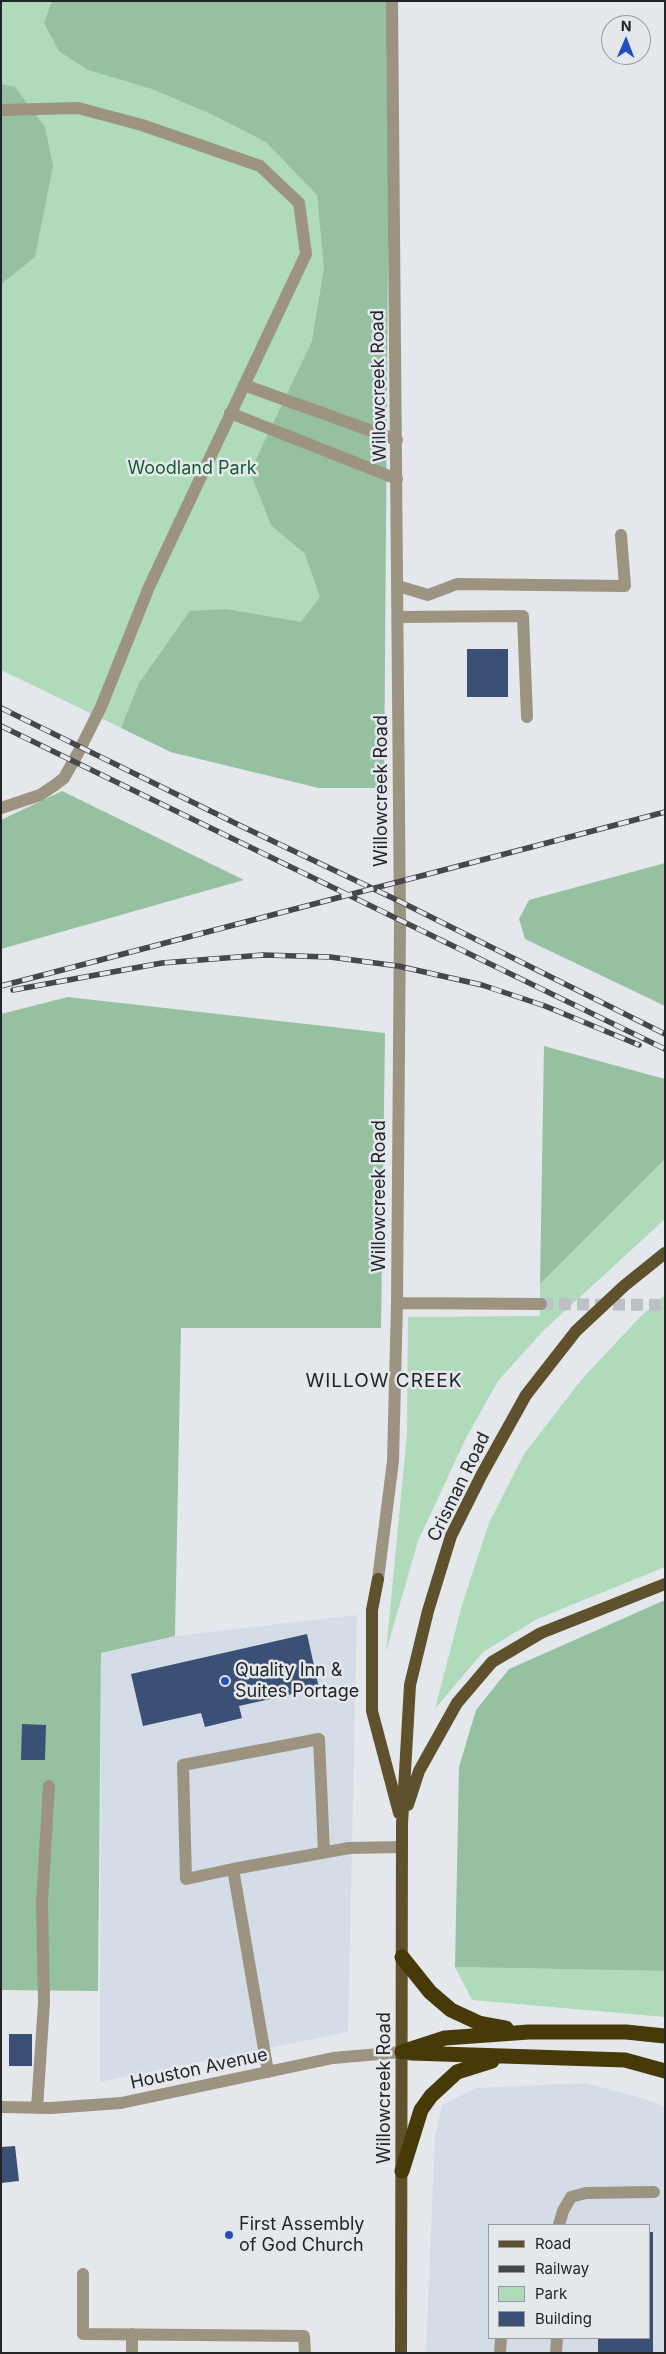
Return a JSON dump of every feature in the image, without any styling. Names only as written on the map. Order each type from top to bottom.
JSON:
[{"type":"highway","points":[[402,1957],[430,1992],[451,2010],[479,2023],[529,2032]]},
{"type":"highway","points":[[402,2052],[445,2038],[529,2032],[626,2032],[665,2036]]},
{"type":"highway","points":[[402,2052],[625,2060],[665,2071]]},
{"type":"highway","points":[[402,2171],[421,2110],[440,2085],[457,2072],[481,2063],[521,2056]]},
{"type":"main road","name":"Crisman Road","points":[[402,1824],[410,1685],[428,1611],[451,1536],[482,1474],[526,1395],[576,1330],[624,1286],[665,1253]]},
{"type":"main road","points":[[378,1580],[372,1610],[372,1711],[402,1824]]},
{"type":"main road","points":[[402,1824],[418,1771],[457,1702],[492,1662],[541,1633],[665,1584]]},
{"type":"main road","name":"Willowcreek Road","points":[[401,2353],[402,1824]]},
{"type":"street","name":"Willowcreek Road","points":[[378,1580],[393,1461],[397,1303],[400,922],[392,1]]},
{"type":"street","points":[[1,110],[78,108],[142,125],[260,166],[299,202],[306,254],[149,587],[101,707],[74,761],[64,778],[40,795],[1,808]]},
{"type":"street","points":[[244,385],[397,440]]},
{"type":"street","points":[[230,413],[397,479]]},
{"type":"street","points":[[398,586],[428,595],[457,584],[625,586],[621,535]]},
{"type":"street","points":[[398,616],[523,616],[527,717]]},
{"type":"street","points":[[397,1303],[541,1304]]},
{"type":"street","points":[[324,1852],[319,1739],[183,1765],[186,1879],[349,1848],[402,1847]]},
{"type":"street","points":[[37,2108],[44,2003],[42,1902],[49,1786]]},
{"type":"street","points":[[233,1869],[268,2072]]},
{"type":"street","name":"Houston Avenue","points":[[1,2107],[37,2108],[121,2103],[334,2058],[402,2052]]},
{"type":"street","points":[[559,2224],[563,2211],[571,2197],[586,2192],[654,2192]]},
{"type":"street","points":[[83,2274],[83,2334],[304,2336],[304,2353]]},
{"type":"street","points":[[132,2334],[132,2353]]},
{"type":"street","points":[[500,2353],[501,2339]]},
{"type":"street","points":[[556,2353],[557,2339]]},
{"type":"shaded area","points":[[357,1615],[348,2032],[100,2082],[101,1653],[175,1636]]},
{"type":"shaded area","points":[[586,2083],[645,2099],[665,2107],[665,2353],[426,2353],[435,2138],[442,2105],[476,2088]]},
{"type":"green space","name":"Woodland Park","points":[[1,1],[381,1],[319,788],[171,752],[1,670]]},
{"type":"green space","points":[[52,1],[390,1],[384,788],[319,788],[171,752],[121,728],[139,683],[190,611],[226,609],[301,622],[320,597],[305,554],[271,525],[250,472],[312,341],[324,268],[317,195],[266,142],[211,114],[152,89],[88,70],[59,51],[44,23]]},
{"type":"green space","points":[[1,84],[15,87],[45,127],[53,166],[35,257],[1,284]]},
{"type":"green space","points":[[62,791],[244,880],[1,949],[1,820]]},
{"type":"green space","points":[[665,863],[665,1006],[525,939],[519,919],[529,900]]},
{"type":"green space","points":[[68,997],[385,1033],[381,1328],[181,1328],[175,1636],[101,1653],[98,1991],[1,1990],[1,1014]]},
{"type":"green space","points":[[544,1046],[665,1079],[665,1159],[540,1284]]},
{"type":"green space","points":[[665,1159],[665,1219],[543,1331],[498,1381],[466,1438],[418,1541],[386,1652],[407,1434],[408,1317],[540,1316],[540,1284]]},
{"type":"green space","points":[[665,1295],[665,1567],[537,1619],[483,1652],[435,1709],[462,1605],[489,1523],[524,1454],[582,1379],[640,1317]]},
{"type":"green space","points":[[665,1600],[665,1971],[455,1967],[459,1767],[476,1710],[509,1669]]},
{"type":"green space","points":[[455,1967],[665,1971],[665,2017],[472,2000]]},
{"type":"building","points":[[467,649],[508,649],[508,697],[467,697]]},
{"type":"building","name":"Quality Inn & Suites Portage","points":[[307,1634],[319,1688],[239,1706],[242,1718],[205,1727],[201,1713],[143,1726],[131,1674]]},
{"type":"building","points":[[22,1724],[46,1725],[45,1760],[21,1760]]},
{"type":"building","points":[[9,2034],[32,2034],[32,2066],[9,2066]]},
{"type":"building","points":[[15,2146],[19,2181],[1,2183],[1,2147]]},
{"type":"building","points":[[651,2232],[653,2232],[653,2353],[598,2353],[598,2339],[651,2339]]},
{"type":"tunnel","points":[[541,1304],[665,1305]]},
{"type":"railway","points":[[1,708],[399,901],[665,1034]]},
{"type":"railway","points":[[1,726],[665,1049]]},
{"type":"railway","points":[[1,986],[665,812]]},
{"type":"railway","points":[[13,990],[162,963],[263,955],[330,957],[398,966],[482,985],[545,1006],[639,1045]]},
{"type":"place","name":"Quality Inn & Suites Portage","points":[[225,1681]]},
{"type":"place","name":"First Assembly of God Church","points":[[229,2235]]},
{"type":"district","name":"WILLOW CREEK","points":[[384,1381]]}]
